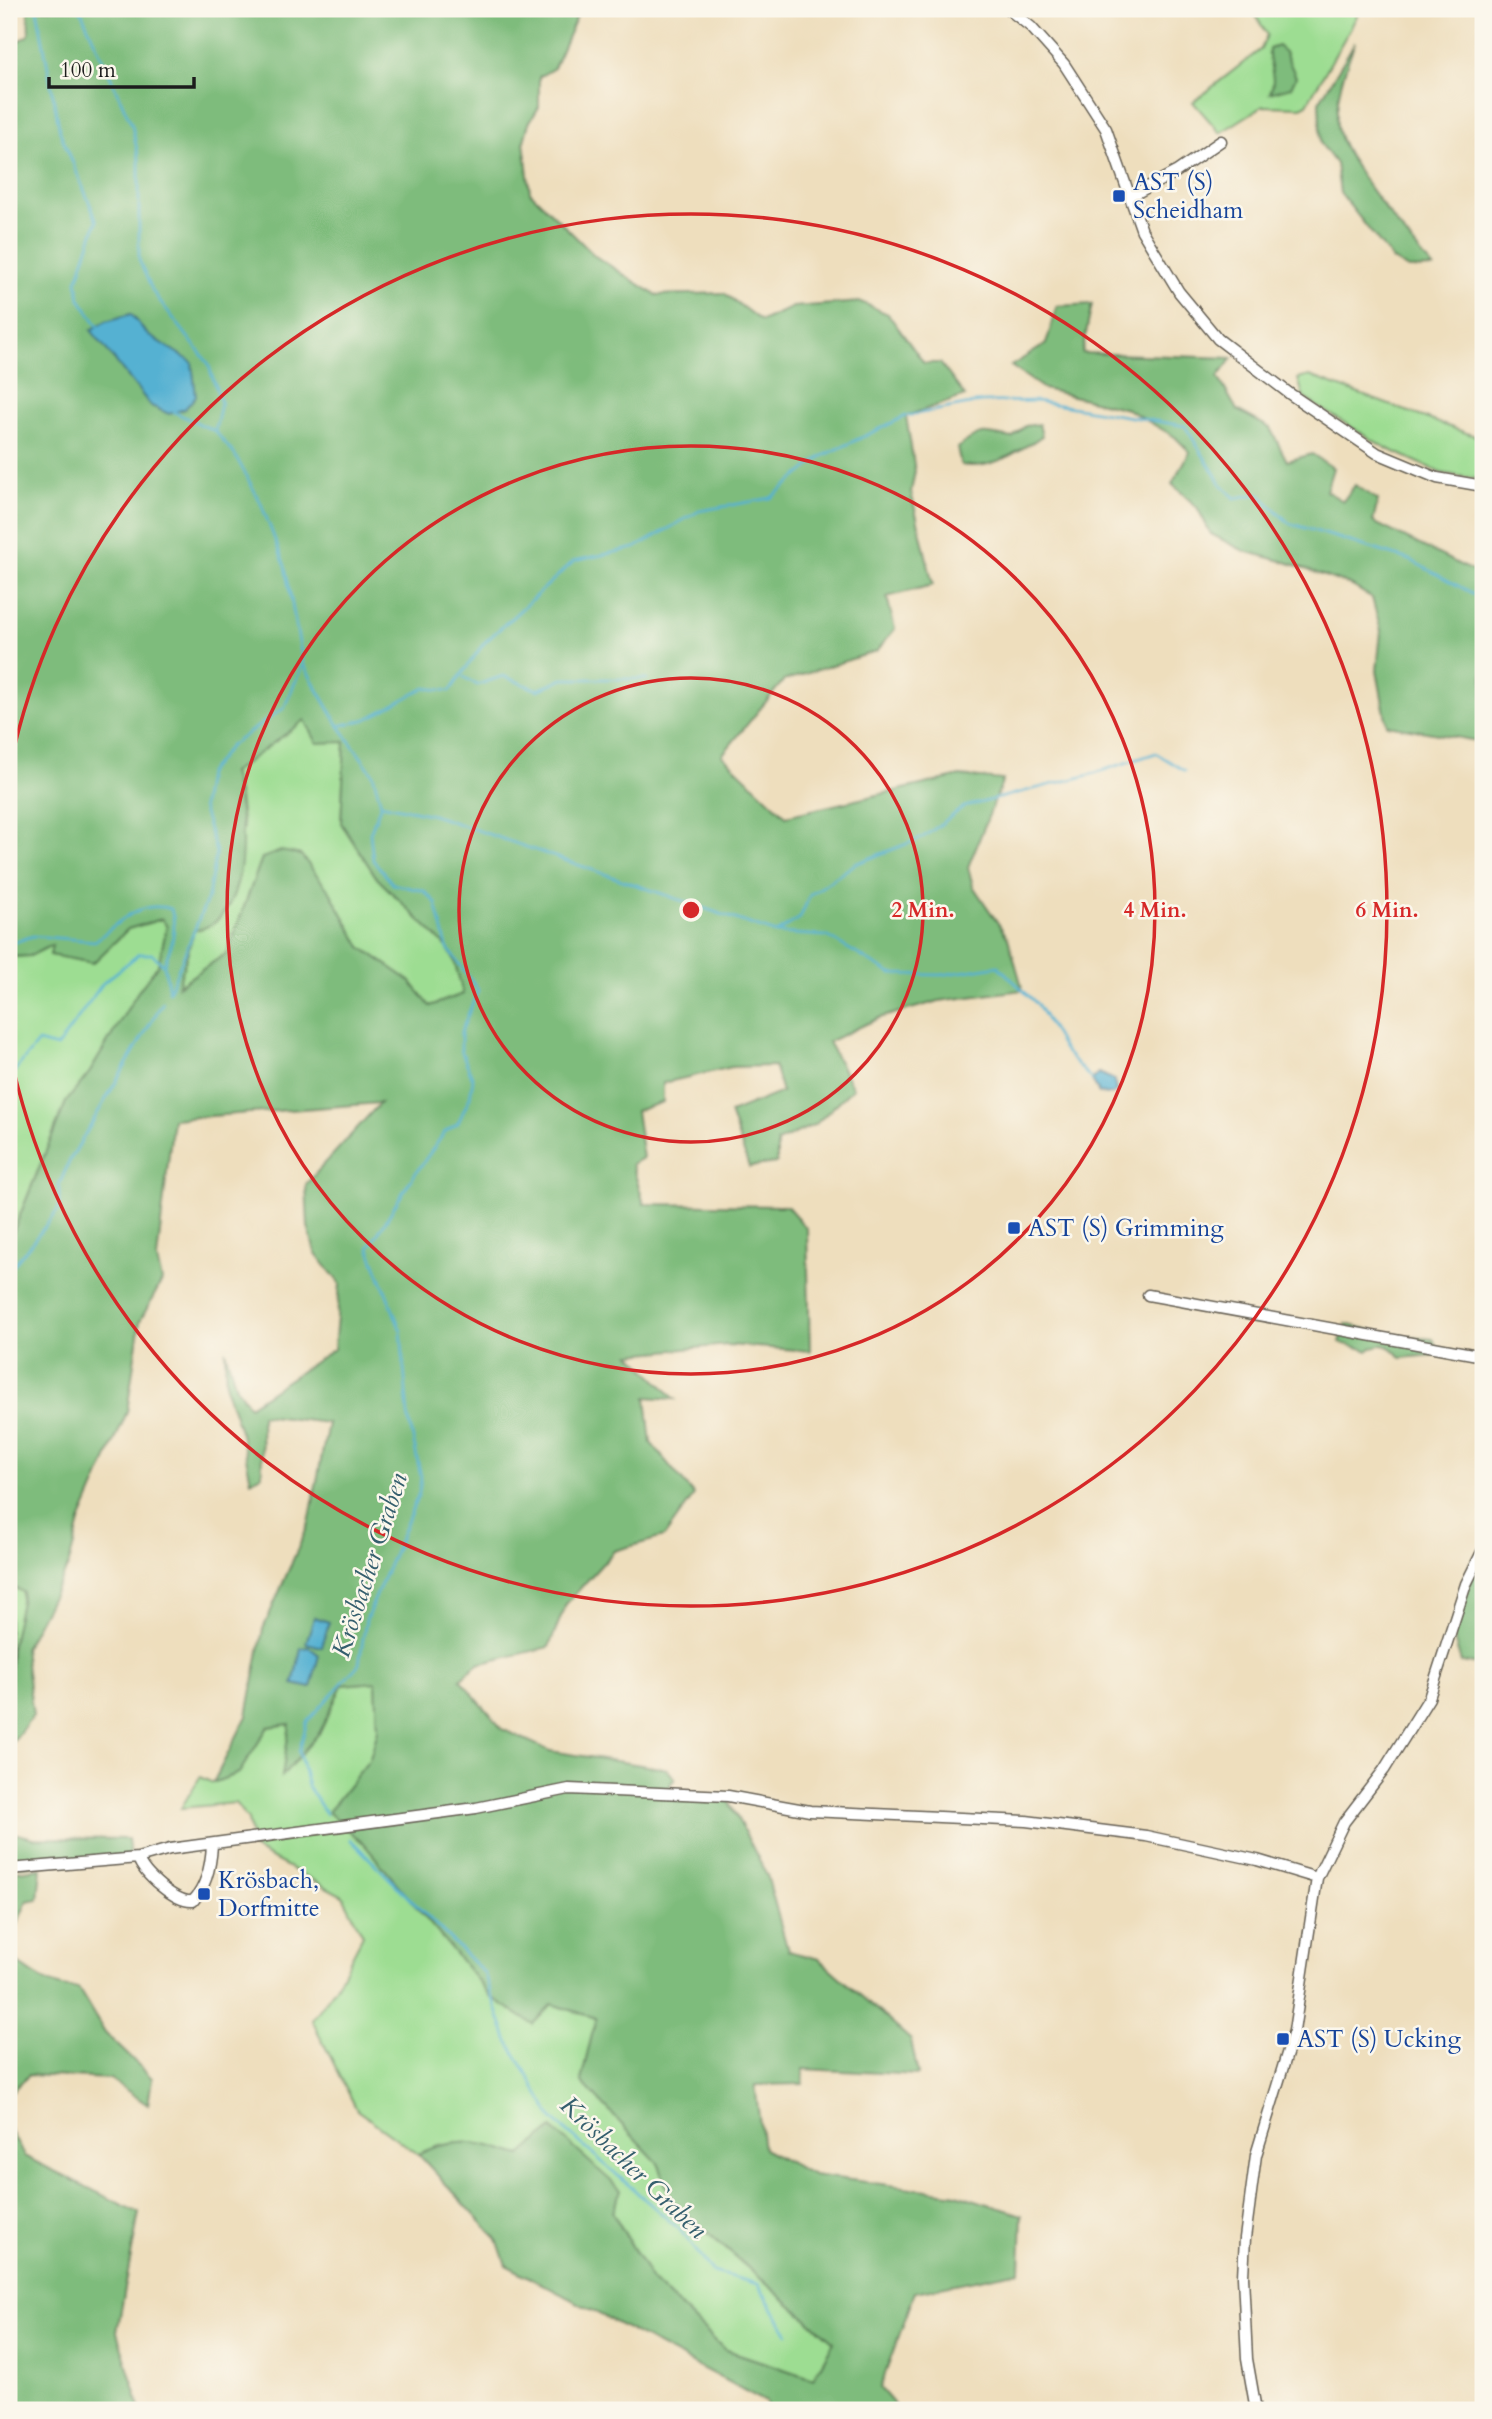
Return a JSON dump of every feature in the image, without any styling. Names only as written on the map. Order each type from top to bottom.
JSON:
[{"type":"street","points":[[1008,9],[1031,27],[1064,64],[1106,129],[1142,232],[1179,292],[1217,340],[1377,453],[1437,478],[1483,486]]},
{"type":"street","points":[[1129,197],[1176,172],[1221,141]]},
{"type":"street","points":[[1148,1295],[1483,1356]]},
{"type":"street","points":[[1256,2410],[1247,2359],[1244,2290],[1246,2231],[1256,2155],[1294,2031],[1317,1878],[1344,1822],[1384,1770],[1429,1698],[1466,1584],[1483,1550]]},
{"type":"street","points":[[9,1870],[138,1858],[161,1851],[476,1808],[569,1789],[728,1796],[810,1811],[1039,1823],[1146,1836],[1257,1860],[1317,1878]]},
{"type":"street","points":[[138,1858],[145,1872],[153,1879],[187,1902],[193,1901],[199,1894],[211,1864],[212,1844]]},
{"type":"green space","points":[[28,9],[580,9],[554,68],[539,77],[539,107],[529,123],[524,141],[530,192],[595,256],[656,295],[724,293],[761,321],[793,307],[861,302],[888,314],[924,363],[940,363],[965,396],[906,416],[915,471],[911,492],[933,585],[887,597],[895,629],[877,651],[783,681],[722,755],[786,816],[960,776],[1003,780],[968,867],[973,886],[1008,938],[1023,990],[939,1001],[879,1018],[828,1042],[853,1088],[816,1124],[777,1142],[777,1163],[749,1167],[730,1113],[782,1092],[774,1066],[732,1067],[663,1083],[663,1102],[636,1111],[643,1158],[632,1164],[644,1204],[787,1206],[807,1229],[810,1351],[728,1345],[631,1354],[675,1399],[646,1397],[651,1443],[694,1495],[664,1537],[614,1551],[566,1604],[549,1647],[478,1664],[460,1679],[502,1729],[550,1751],[667,1769],[675,1779],[670,1784],[671,1790],[728,1800],[767,1875],[788,1951],[819,1959],[911,2040],[918,2075],[803,2069],[803,2084],[755,2085],[763,2149],[813,2175],[957,2194],[1022,2215],[1020,2271],[915,2292],[880,2388],[899,2410],[767,2410],[766,2402],[506,2265],[497,2239],[418,2154],[445,2144],[470,2143],[521,2155],[552,2128],[621,2190],[612,2212],[652,2280],[724,2349],[813,2379],[834,2342],[671,2201],[659,2164],[581,2081],[596,2018],[552,2004],[533,2024],[491,1997],[364,1844],[328,1812],[370,1759],[378,1730],[376,1682],[342,1685],[320,1732],[282,1776],[290,1724],[268,1727],[239,1773],[213,1783],[247,1716],[263,1629],[309,1523],[328,1423],[261,1415],[262,1475],[251,1481],[241,1434],[226,1389],[225,1350],[236,1387],[249,1406],[334,1349],[340,1284],[315,1252],[308,1227],[306,1184],[380,1103],[173,1119],[157,1259],[162,1281],[140,1321],[127,1412],[81,1519],[68,1567],[24,1649],[33,1715],[9,1747],[11,1649],[23,1592],[9,1585],[9,1242],[66,1102],[90,1072],[137,993],[158,965],[167,927],[162,919],[128,929],[93,963],[50,955],[52,945],[30,956],[9,957],[9,43],[11,45],[29,35]],"holes":[[[305,720],[317,743],[345,742],[341,823],[377,878],[447,947],[454,959],[463,994],[430,1006],[410,981],[361,947],[330,892],[301,855],[281,851],[262,858],[227,953],[178,986],[194,931],[212,924],[226,910],[234,893],[242,852],[242,830],[232,773]]]},
{"type":"green space","points":[[1252,9],[1359,9],[1307,104],[1301,107],[1263,106],[1220,133],[1193,102],[1261,49],[1267,35]]},
{"type":"green space","points":[[1355,42],[1339,93],[1337,126],[1341,140],[1378,199],[1433,268],[1408,269],[1393,260],[1340,193],[1336,164],[1321,144],[1319,102]]},
{"type":"green space","points":[[1278,46],[1285,52],[1296,77],[1291,87],[1270,93],[1273,76],[1269,49]]},
{"type":"green space","points":[[1092,304],[1082,353],[1232,358],[1218,377],[1237,410],[1270,428],[1287,461],[1312,454],[1333,468],[1326,491],[1343,501],[1355,485],[1378,500],[1373,522],[1483,576],[1483,742],[1387,725],[1377,671],[1381,631],[1372,598],[1352,586],[1289,563],[1244,551],[1211,534],[1197,507],[1172,484],[1190,452],[1175,437],[1127,409],[1044,389],[1011,366],[1046,344],[1057,306]]},
{"type":"green space","points":[[1310,376],[1483,439],[1483,480],[1441,473],[1386,448],[1304,398],[1298,379]]},
{"type":"green space","points":[[1039,424],[1042,436],[1013,454],[993,463],[961,465],[957,448],[973,437],[989,434],[1012,438],[1025,426]]},
{"type":"green space","points":[[305,719],[345,742],[341,823],[377,878],[447,947],[454,959],[463,994],[430,1006],[410,981],[361,947],[330,892],[262,858],[227,953],[177,986],[194,931],[243,829],[239,796],[232,773]]},
{"type":"green space","points":[[162,919],[167,927],[158,965],[137,993],[90,1072],[66,1102],[9,1242],[9,957],[30,956],[53,944],[50,955],[93,963],[128,929]]},
{"type":"green space","points":[[1346,1324],[1394,1336],[1433,1339],[1438,1350],[1434,1355],[1401,1358],[1386,1346],[1377,1346],[1368,1351],[1340,1342]]},
{"type":"green space","points":[[1483,1550],[1481,1665],[1461,1662],[1451,1630]]},
{"type":"green space","points":[[9,1585],[23,1592],[11,1649],[9,1675]]},
{"type":"green space","points":[[376,1682],[378,1730],[370,1759],[328,1812],[552,2004],[596,2018],[581,2081],[659,2164],[671,2202],[834,2342],[813,2379],[724,2349],[652,2280],[612,2211],[553,2128],[521,2155],[470,2143],[445,2144],[418,2154],[357,2110],[312,2020],[336,1987],[363,1935],[343,1896],[254,1849],[248,1820],[235,1803],[181,1808],[200,1777],[213,1783],[239,1773],[268,1727],[290,1724],[283,1774],[320,1732],[342,1685]]},
{"type":"green space","points":[[9,1832],[34,1838],[128,1839],[130,1856],[9,1867]]},
{"type":"green space","points":[[41,1868],[38,1899],[27,1901],[9,1943],[9,1872]]},
{"type":"green space","points":[[9,1956],[50,1983],[78,1988],[105,2033],[152,2078],[148,2105],[110,2079],[29,2075],[9,2094]]},
{"type":"green space","points":[[9,2128],[24,2156],[139,2213],[117,2332],[141,2410],[9,2410]]},
{"type":"water","points":[[131,314],[148,335],[192,362],[196,396],[185,409],[169,414],[151,406],[91,330],[106,321]]},
{"type":"water","points":[[1099,1073],[1114,1080],[1116,1091],[1113,1094],[1099,1093],[1092,1080]]},
{"type":"water","points":[[314,1617],[329,1622],[322,1647],[306,1643]]},
{"type":"water","points":[[309,1647],[319,1655],[311,1688],[293,1684],[301,1648]]},
{"type":"waterway","points":[[37,9],[60,132],[97,221],[77,281],[80,299],[98,326]]},
{"type":"waterway","points":[[80,9],[132,125],[139,160],[139,260],[153,292],[208,363],[221,403],[215,431]]},
{"type":"waterway","points":[[339,726],[367,719],[425,688],[450,691],[484,643],[574,561],[635,548],[699,511],[771,498],[821,457],[906,416],[981,402],[1036,401],[1185,426],[1221,484],[1235,498],[1259,494],[1289,523],[1410,560],[1483,599]]},
{"type":"waterway","name":"Krösbacher Graben","points":[[174,412],[215,431],[235,455],[260,501],[285,566],[303,664],[339,726],[373,774],[381,804],[370,833],[373,860],[393,884],[424,891],[436,903],[447,947],[478,990],[461,1032],[461,1050],[473,1079],[470,1097],[458,1123],[445,1132],[410,1181],[369,1248],[401,1331],[408,1415],[421,1477],[419,1493],[366,1620],[359,1664],[307,1722],[299,1752],[308,1786],[326,1814]]},
{"type":"waterway","points":[[169,992],[208,897],[216,852],[202,807],[207,774],[230,746],[284,708],[303,664]]},
{"type":"waterway","points":[[464,677],[477,685],[503,676],[538,690],[563,679],[647,679]]},
{"type":"waterway","points":[[776,933],[800,918],[810,895],[855,864],[922,838],[964,807],[1089,775],[1156,753],[1185,771]]},
{"type":"waterway","points":[[381,804],[433,815],[776,933],[827,936],[891,974],[941,975],[998,966],[1038,1005],[1064,1050],[1092,1080]]},
{"type":"waterway","points":[[9,944],[33,936],[95,941],[130,914],[149,907],[160,907],[171,909],[174,924],[164,965]]},
{"type":"waterway","points":[[9,1078],[38,1042],[57,1047],[103,983],[139,954],[152,954],[164,965],[169,990]]},
{"type":"waterway","points":[[9,1271],[59,1209],[59,1185],[70,1160],[163,1002]]},
{"type":"waterway","name":"Krösbacher Graben","points":[[350,1839],[484,1973],[507,2039],[553,2119],[679,2229],[713,2272],[758,2284],[788,2334]]},
{"type":"place","name":"AST (S) Scheidham","points":[[1119,196]]},
{"type":"place","name":"AST (S) Grimming","points":[[1014,1228]]},
{"type":"place","name":"Krösbach, Dorfmitte","points":[[204,1894]]},
{"type":"place","name":"AST (S) Ucking","points":[[1283,2039]]}]
